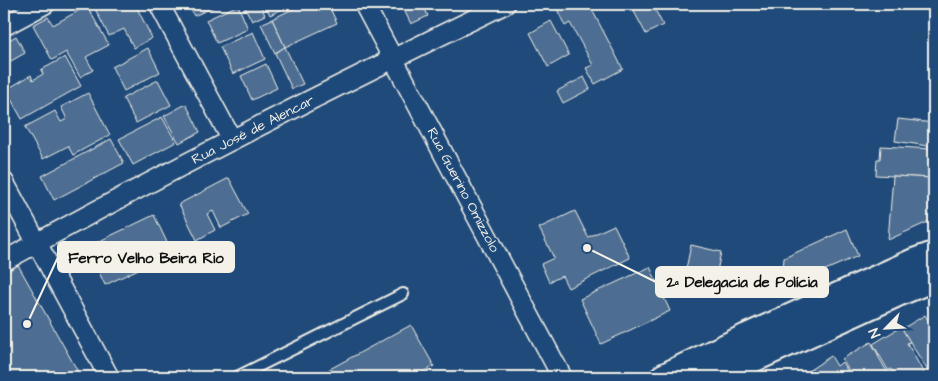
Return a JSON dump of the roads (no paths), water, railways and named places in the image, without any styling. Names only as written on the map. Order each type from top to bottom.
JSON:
[{"type":"main road","points":[[713,377],[751,347],[914,262],[934,255]]},
{"type":"main road","points":[[664,377],[751,347],[934,278]]},
{"type":"street","points":[[4,26],[44,4]]},
{"type":"street","points":[[159,4],[232,140]]},
{"type":"street","name":"Rua Guerino Omizzolo","points":[[364,4],[562,377]]},
{"type":"street","name":"Rua José de Alencar","points":[[4,261],[232,140],[504,4]]},
{"type":"street","points":[[4,182],[108,377]]},
{"type":"lane","points":[[237,377],[403,294]]},
{"type":"place","name":"2ª Delegacia de Polícia","points":[[587,248]]},
{"type":"place","name":"Ferro Velho Beira Rio","points":[[27,324]]}]
